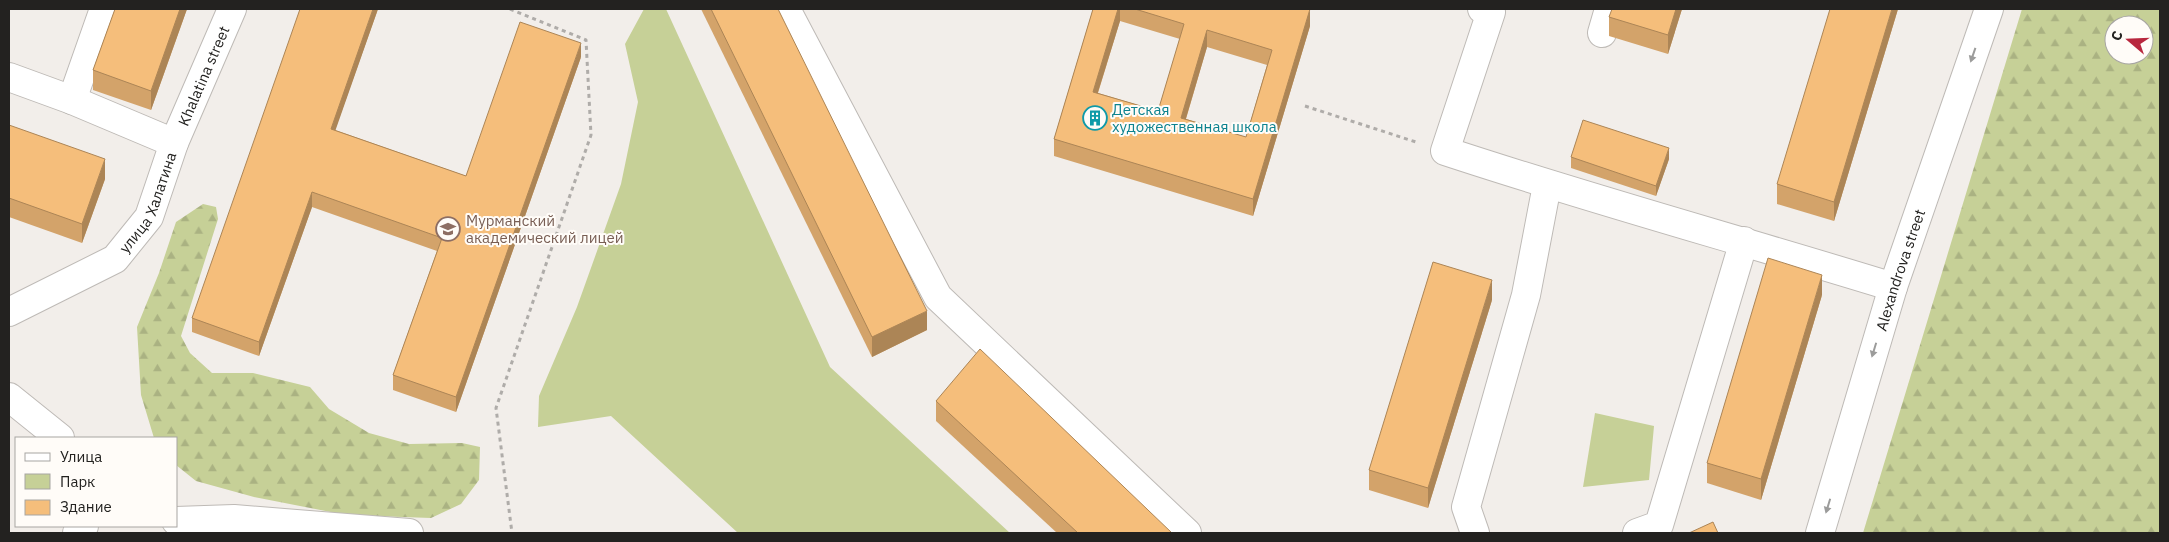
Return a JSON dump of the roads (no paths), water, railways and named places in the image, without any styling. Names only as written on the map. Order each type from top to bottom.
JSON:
[{"type":"street","points":[[72,100],[104,9]]},
{"type":"street","name":"Khalatina street","points":[[174,143],[232,9]]},
{"type":"street","points":[[786,9],[938,297],[1187,533]]},
{"type":"street","points":[[1482,9],[1491,12],[1445,151],[1547,185],[1744,241],[1893,287]]},
{"type":"street","name":"Alexandrova street","points":[[1820,533],[1893,287],[1989,9]]},
{"type":"street","points":[[9,77],[72,100],[174,143]]},
{"type":"street","name":"улица Халатина","points":[[9,312],[115,259],[149,217],[174,143]]},
{"type":"street","points":[[1475,533],[1466,507],[1526,296],[1547,185]]},
{"type":"street","points":[[1637,533],[1659,525],[1744,241]]},
{"type":"street","points":[[9,397],[59,437]]},
{"type":"street","points":[[178,526],[234,519],[409,533]]},
{"type":"place","name":"Детская художественная школа","points":[[1095,118]]},
{"type":"place","name":"Мурманский академический лицей","points":[[448,229]]}]
